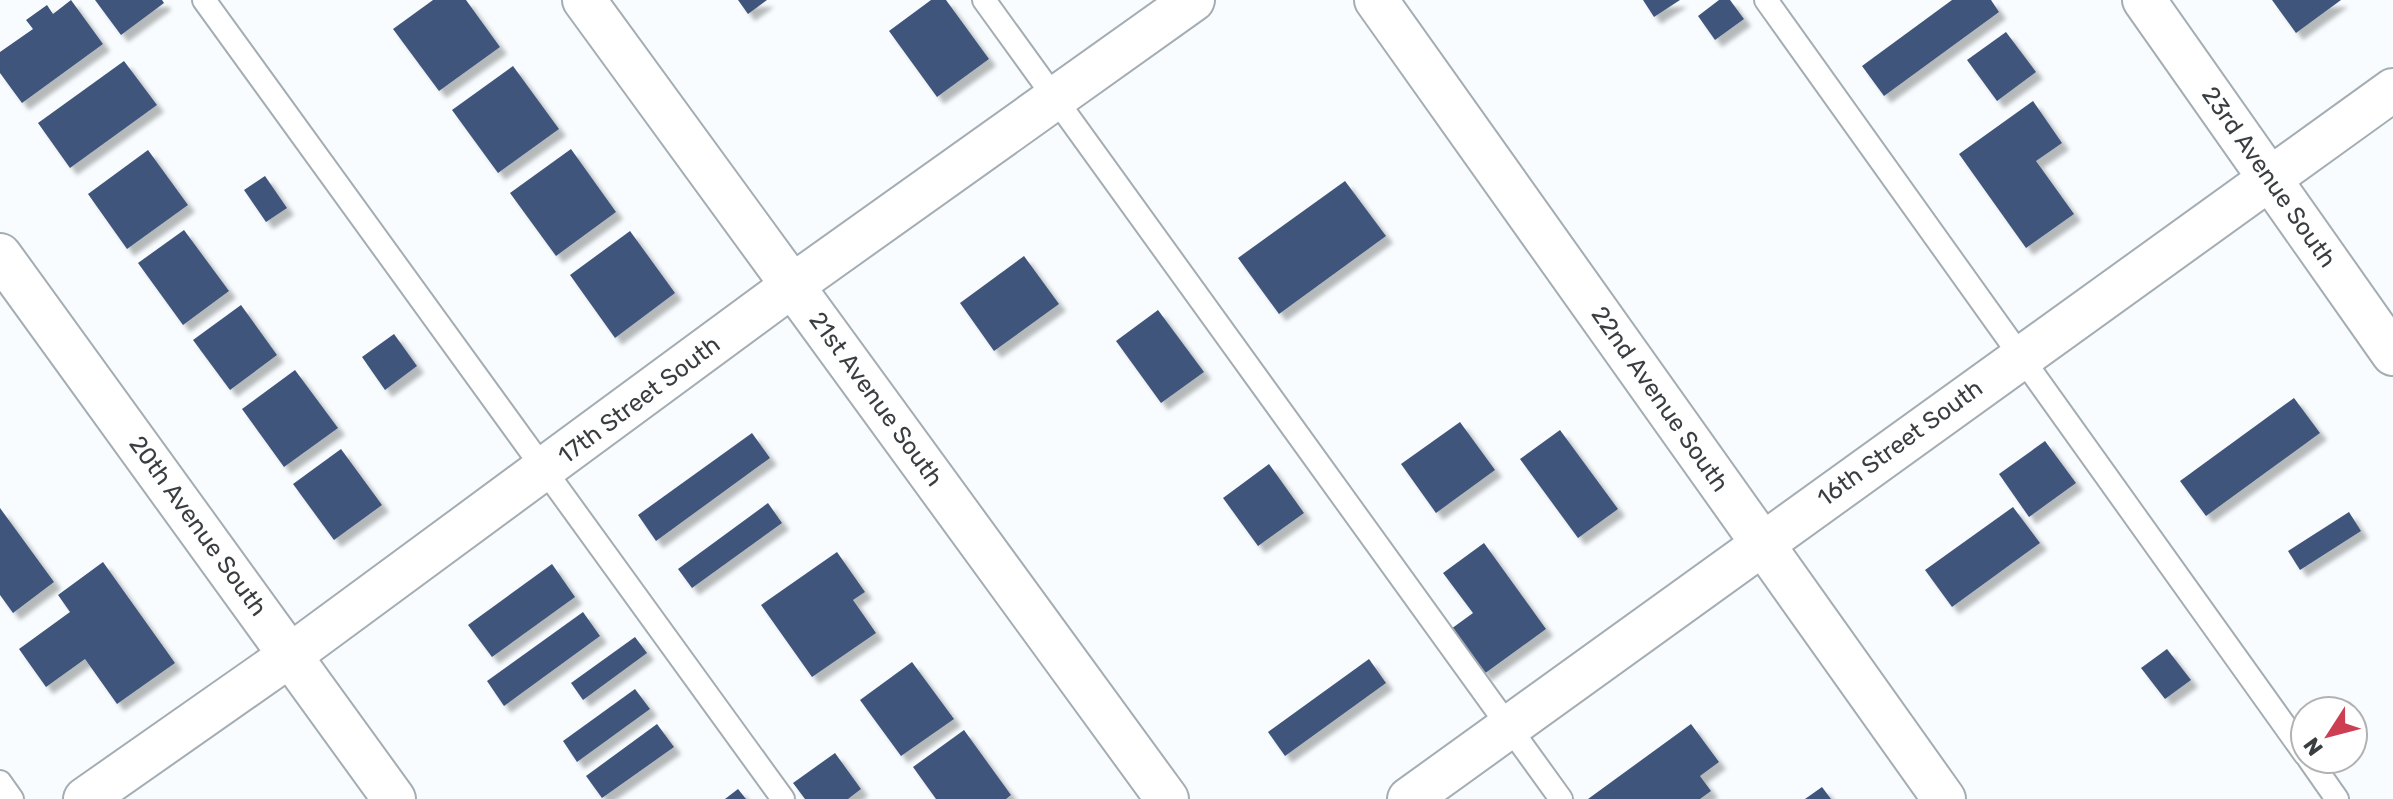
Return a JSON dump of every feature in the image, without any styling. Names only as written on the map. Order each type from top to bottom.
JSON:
[{"type":"street","name":"21st Avenue South","points":[[584,0],[1167,799]]},
{"type":"street","name":"17th Street South","points":[[85,799],[292,654],[793,285],[1193,0]]},
{"type":"street","name":"22nd Avenue South","points":[[1376,0],[1944,799]]},
{"type":"street","name":"23rd Avenue South","points":[[2144,0],[2393,354]]},
{"type":"street","name":"16th Street South","points":[[1409,799],[2393,90]]},
{"type":"street","name":"20th Avenue South","points":[[0,255],[292,654],[394,799]]},
{"type":"lane","points":[[204,0],[783,799]]},
{"type":"lane","points":[[984,0],[1561,799]]},
{"type":"lane","points":[[1766,0],[2289,731]]},
{"type":"lane","points":[[2320,775],[2337,799]]},
{"type":"lane","points":[[0,782],[12,799]]},
{"type":"building","points":[[71,0],[103,44],[22,103],[0,73],[0,52],[33,29],[26,20],[47,5],[53,14]]},
{"type":"building","points":[[95,0],[162,0],[164,3],[121,35]]},
{"type":"building","points":[[433,0],[466,0],[500,47],[439,91],[393,29]]},
{"type":"building","points":[[738,0],[767,0],[748,14]]},
{"type":"building","points":[[931,0],[946,0],[989,59],[937,97],[889,31]]},
{"type":"building","points":[[1643,0],[1680,0],[1654,17]]},
{"type":"building","points":[[1719,0],[1730,0],[1744,19],[1715,40],[1698,16]]},
{"type":"building","points":[[1952,0],[1991,0],[1999,12],[1884,96],[1862,66]]},
{"type":"building","points":[[2272,0],[2341,0],[2296,33]]},
{"type":"building","points":[[2006,32],[2036,72],[1997,101],[1967,60]]},
{"type":"building","points":[[124,61],[157,105],[70,168],[38,123]]},
{"type":"building","points":[[513,66],[559,129],[498,173],[452,110]]},
{"type":"building","points":[[2033,101],[2062,143],[2036,161],[2074,214],[2026,248],[1959,154]]},
{"type":"building","points":[[571,149],[616,212],[556,256],[510,193]]},
{"type":"building","points":[[148,150],[188,205],[127,249],[88,194]]},
{"type":"building","points":[[265,176],[287,208],[266,222],[244,190]]},
{"type":"building","points":[[1345,181],[1386,236],[1279,314],[1238,258]]},
{"type":"building","points":[[184,230],[229,291],[183,325],[138,263]]},
{"type":"building","points":[[630,231],[675,293],[615,338],[570,275]]},
{"type":"building","points":[[1024,256],[1059,304],[994,351],[960,303]]},
{"type":"building","points":[[241,305],[277,355],[230,390],[193,340]]},
{"type":"building","points":[[1158,310],[1204,372],[1161,403],[1116,341]]},
{"type":"building","points":[[394,334],[417,366],[385,390],[362,357]]},
{"type":"building","points":[[295,370],[338,428],[284,467],[242,409]]},
{"type":"building","points":[[2294,398],[2320,433],[2206,516],[2180,481]]},
{"type":"building","points":[[1460,422],[1495,470],[1436,513],[1401,464]]},
{"type":"building","points":[[1560,430],[1618,509],[1578,538],[1520,459]]},
{"type":"building","points":[[752,433],[770,458],[656,541],[638,515]]},
{"type":"building","points":[[2045,441],[2076,483],[2029,517],[1999,474]]},
{"type":"building","points":[[341,449],[382,505],[334,540],[293,484]]},
{"type":"building","points":[[1269,464],[1304,513],[1258,546],[1223,498]]},
{"type":"building","points":[[768,503],[782,523],[692,588],[678,569]]},
{"type":"building","points":[[2013,507],[2040,543],[1952,607],[1925,570]]},
{"type":"building","points":[[0,508],[54,582],[13,613],[0,595]]},
{"type":"building","points":[[2349,512],[2361,531],[2300,570],[2288,551]]},
{"type":"building","points":[[1484,543],[1546,629],[1484,674],[1451,629],[1473,613],[1443,573]]},
{"type":"building","points":[[837,552],[865,592],[853,600],[876,633],[812,677],[761,605]]},
{"type":"building","points":[[103,562],[175,663],[117,704],[85,659],[46,687],[19,649],[70,612],[58,595]]},
{"type":"building","points":[[552,564],[575,597],[492,657],[468,625]]},
{"type":"building","points":[[583,612],[600,636],[504,706],[487,681]]},
{"type":"building","points":[[635,637],[647,653],[583,700],[571,683]]},
{"type":"building","points":[[2167,649],[2191,680],[2165,699],[2141,668]]},
{"type":"building","points":[[1369,659],[1386,683],[1285,756],[1268,732]]},
{"type":"building","points":[[912,662],[954,719],[901,756],[860,700]]},
{"type":"building","points":[[635,689],[650,709],[577,762],[563,741]]},
{"type":"building","points":[[657,724],[674,747],[602,798],[586,776]]},
{"type":"building","points":[[1691,724],[1719,762],[1700,776],[1711,791],[1700,799],[1588,799]]},
{"type":"building","points":[[964,730],[1011,795],[1006,799],[936,799],[913,767]]},
{"type":"building","points":[[835,753],[861,789],[848,799],[805,799],[793,783]]},
{"type":"building","points":[[1822,787],[1831,799],[1805,799]]},
{"type":"building","points":[[738,789],[746,799],[725,799]]}]
